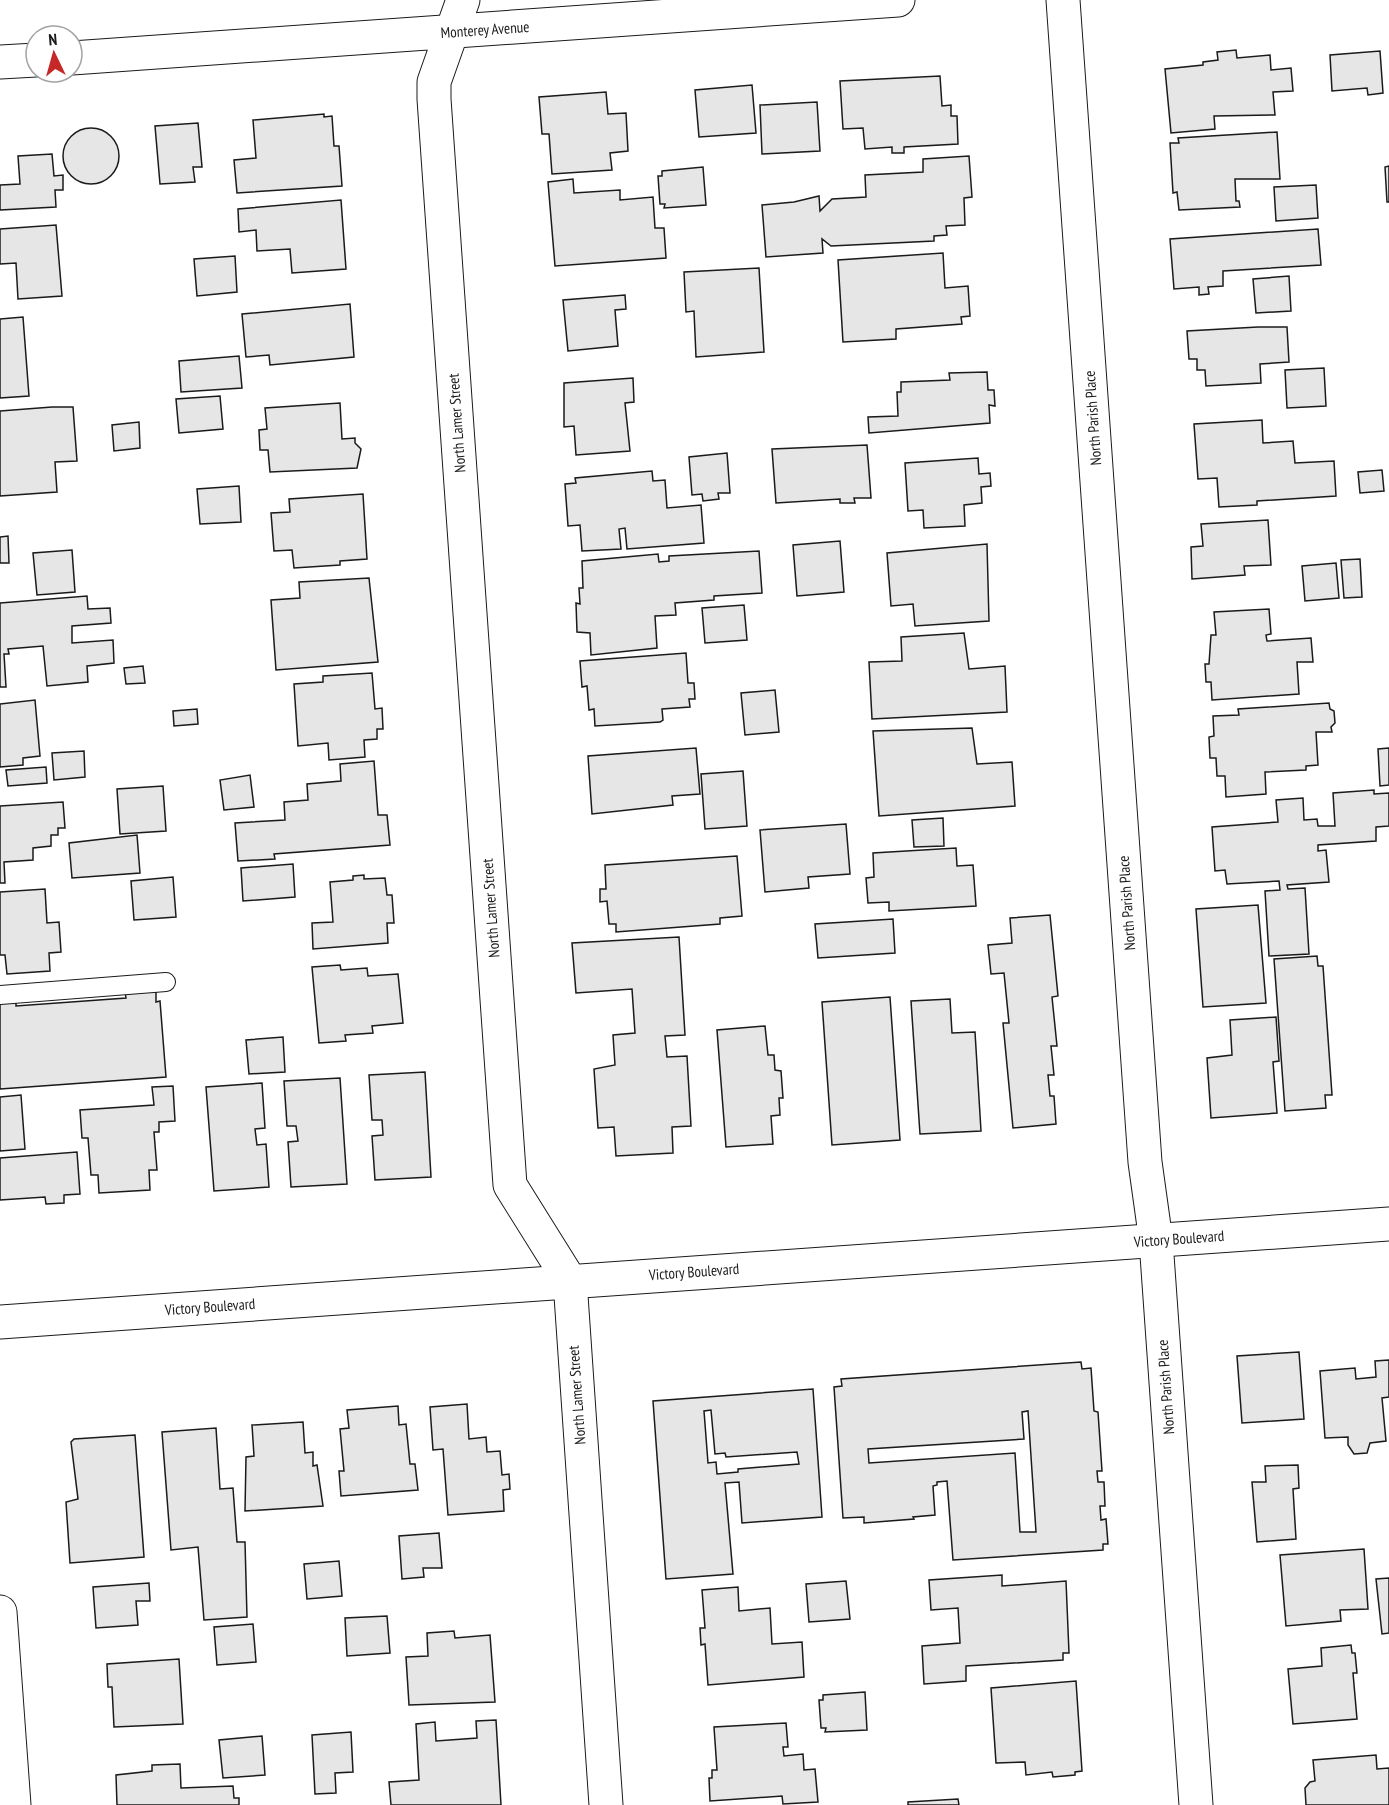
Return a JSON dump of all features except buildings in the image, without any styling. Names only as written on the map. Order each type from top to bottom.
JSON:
[{"type":"street","name":"North Lamer Street","points":[[464,0],[434,82],[510,1185],[570,1281],[606,1805]]},
{"type":"street","name":"Monterey Avenue","points":[[84,57],[897,0]]},
{"type":"street","name":"North Parish Place","points":[[1063,0],[1145,1162],[1156,1240],[1196,1805]]},
{"type":"street","points":[[0,62],[24,61]]},
{"type":"street","name":"Victory Boulevard","points":[[0,1323],[1389,1224]]},
{"type":"street","points":[[0,1612],[14,1805]]},
{"type":"lane","points":[[0,995],[166,982]]}]
